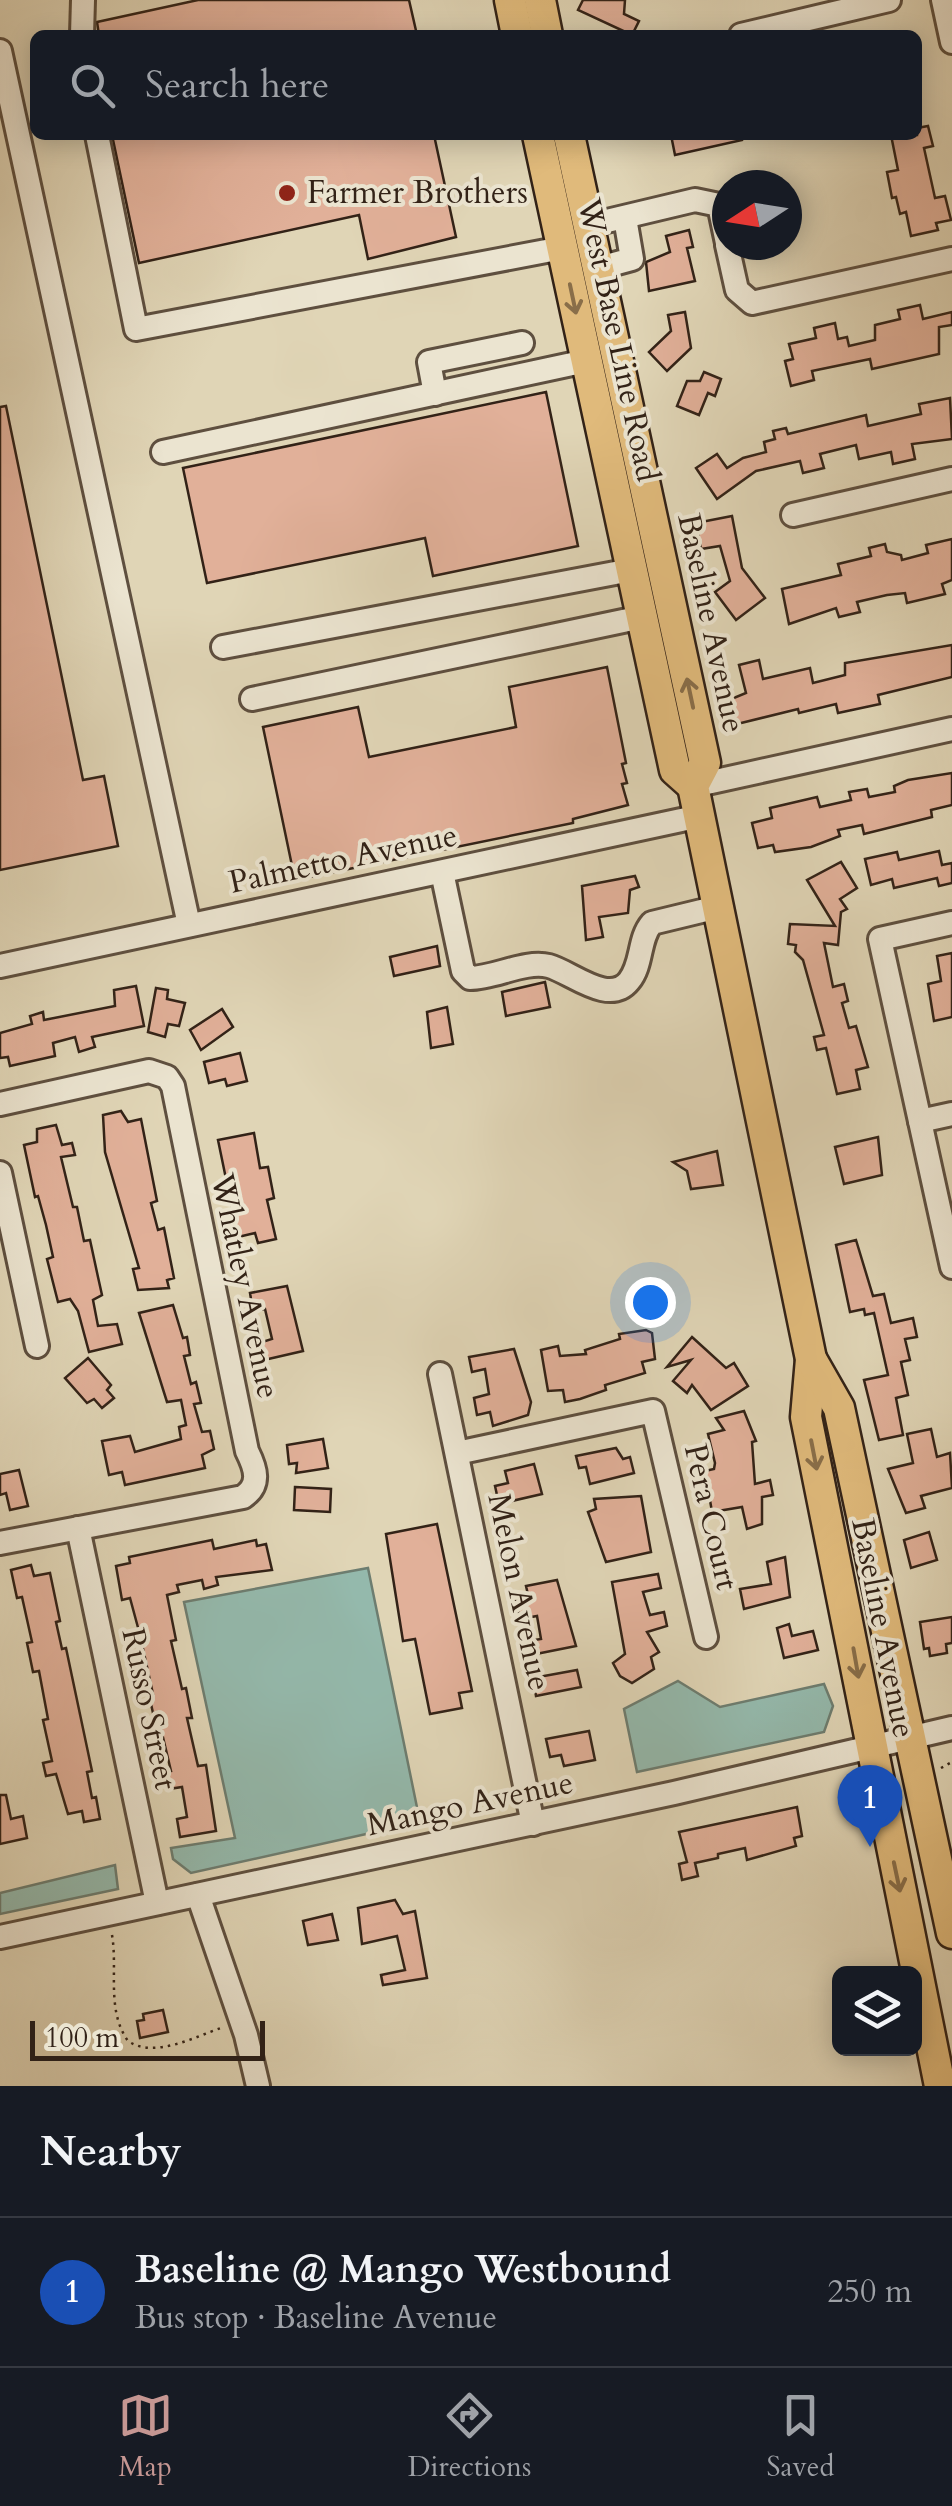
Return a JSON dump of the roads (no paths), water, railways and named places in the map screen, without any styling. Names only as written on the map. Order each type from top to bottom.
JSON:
[{"type":"main road","points":[[510,0],[516,30]]},
{"type":"main road","points":[[540,0],[547,30]]},
{"type":"main road","name":"West Base Line Road","points":[[539,140],[675,770],[696,801]]},
{"type":"main road","name":"Baseline Avenue","points":[[571,140],[705,764],[696,801],[811,1359],[806,1417],[940,2086]]},
{"type":"main road","name":"Baseline Avenue","points":[[811,1359],[839,1408],[952,1933]]},
{"type":"street","points":[[82,30],[83,0]]},
{"type":"street","points":[[762,30],[889,0]]},
{"type":"street","points":[[943,0],[952,42]]},
{"type":"street","points":[[0,51],[189,925]]},
{"type":"street","points":[[98,140],[136,329],[562,248]]},
{"type":"street","points":[[590,224],[695,200],[712,204]]},
{"type":"street","points":[[599,268],[632,259],[625,218]]},
{"type":"street","points":[[730,260],[737,290],[752,303],[952,258]]},
{"type":"street","points":[[435,394],[429,362],[522,343]]},
{"type":"street","points":[[163,452],[586,361]]},
{"type":"street","points":[[794,516],[952,479]]},
{"type":"street","points":[[223,647],[631,570]]},
{"type":"street","points":[[252,698],[642,616]]},
{"type":"street","name":"Palmetto Avenue","points":[[0,966],[442,872],[952,729]]},
{"type":"street","points":[[442,872],[463,972],[470,978],[548,966],[604,990],[616,989],[627,985],[645,931],[652,923],[718,907]]},
{"type":"street","points":[[952,924],[880,939],[952,1268]]},
{"type":"street","name":"Whatley Avenue","points":[[0,1104],[149,1070],[167,1077],[255,1485],[243,1498],[78,1528]]},
{"type":"street","points":[[920,1121],[952,1114]]},
{"type":"street","points":[[0,1173],[37,1346]]},
{"type":"street","name":"Melon Avenue","points":[[440,1374],[533,1824]]},
{"type":"street","name":"Pera Court","points":[[457,1453],[653,1412],[706,1637]]},
{"type":"street","points":[[0,1543],[78,1528]]},
{"type":"street","name":"Russo Street","points":[[78,1528],[157,1903]]},
{"type":"street","name":"Mango Avenue","points":[[0,1937],[533,1824],[952,1728]]},
{"type":"street","points":[[198,1895],[242,2022],[258,2086]]},
{"type":"water","points":[[368,1568],[420,1822],[191,1873],[173,1859],[171,1848],[235,1838],[184,1602]]},
{"type":"water","points":[[678,1681],[720,1707],[824,1684],[833,1706],[824,1732],[637,1772],[624,1709]]},
{"type":"water","points":[[115,1865],[118,1889],[0,1914],[0,1893]]},
{"type":"place","name":"Farmer Brothers","points":[[287,193]]},
{"type":"place","name":"Baseline @ Mango Westbound","points":[[870,1847]]}]
